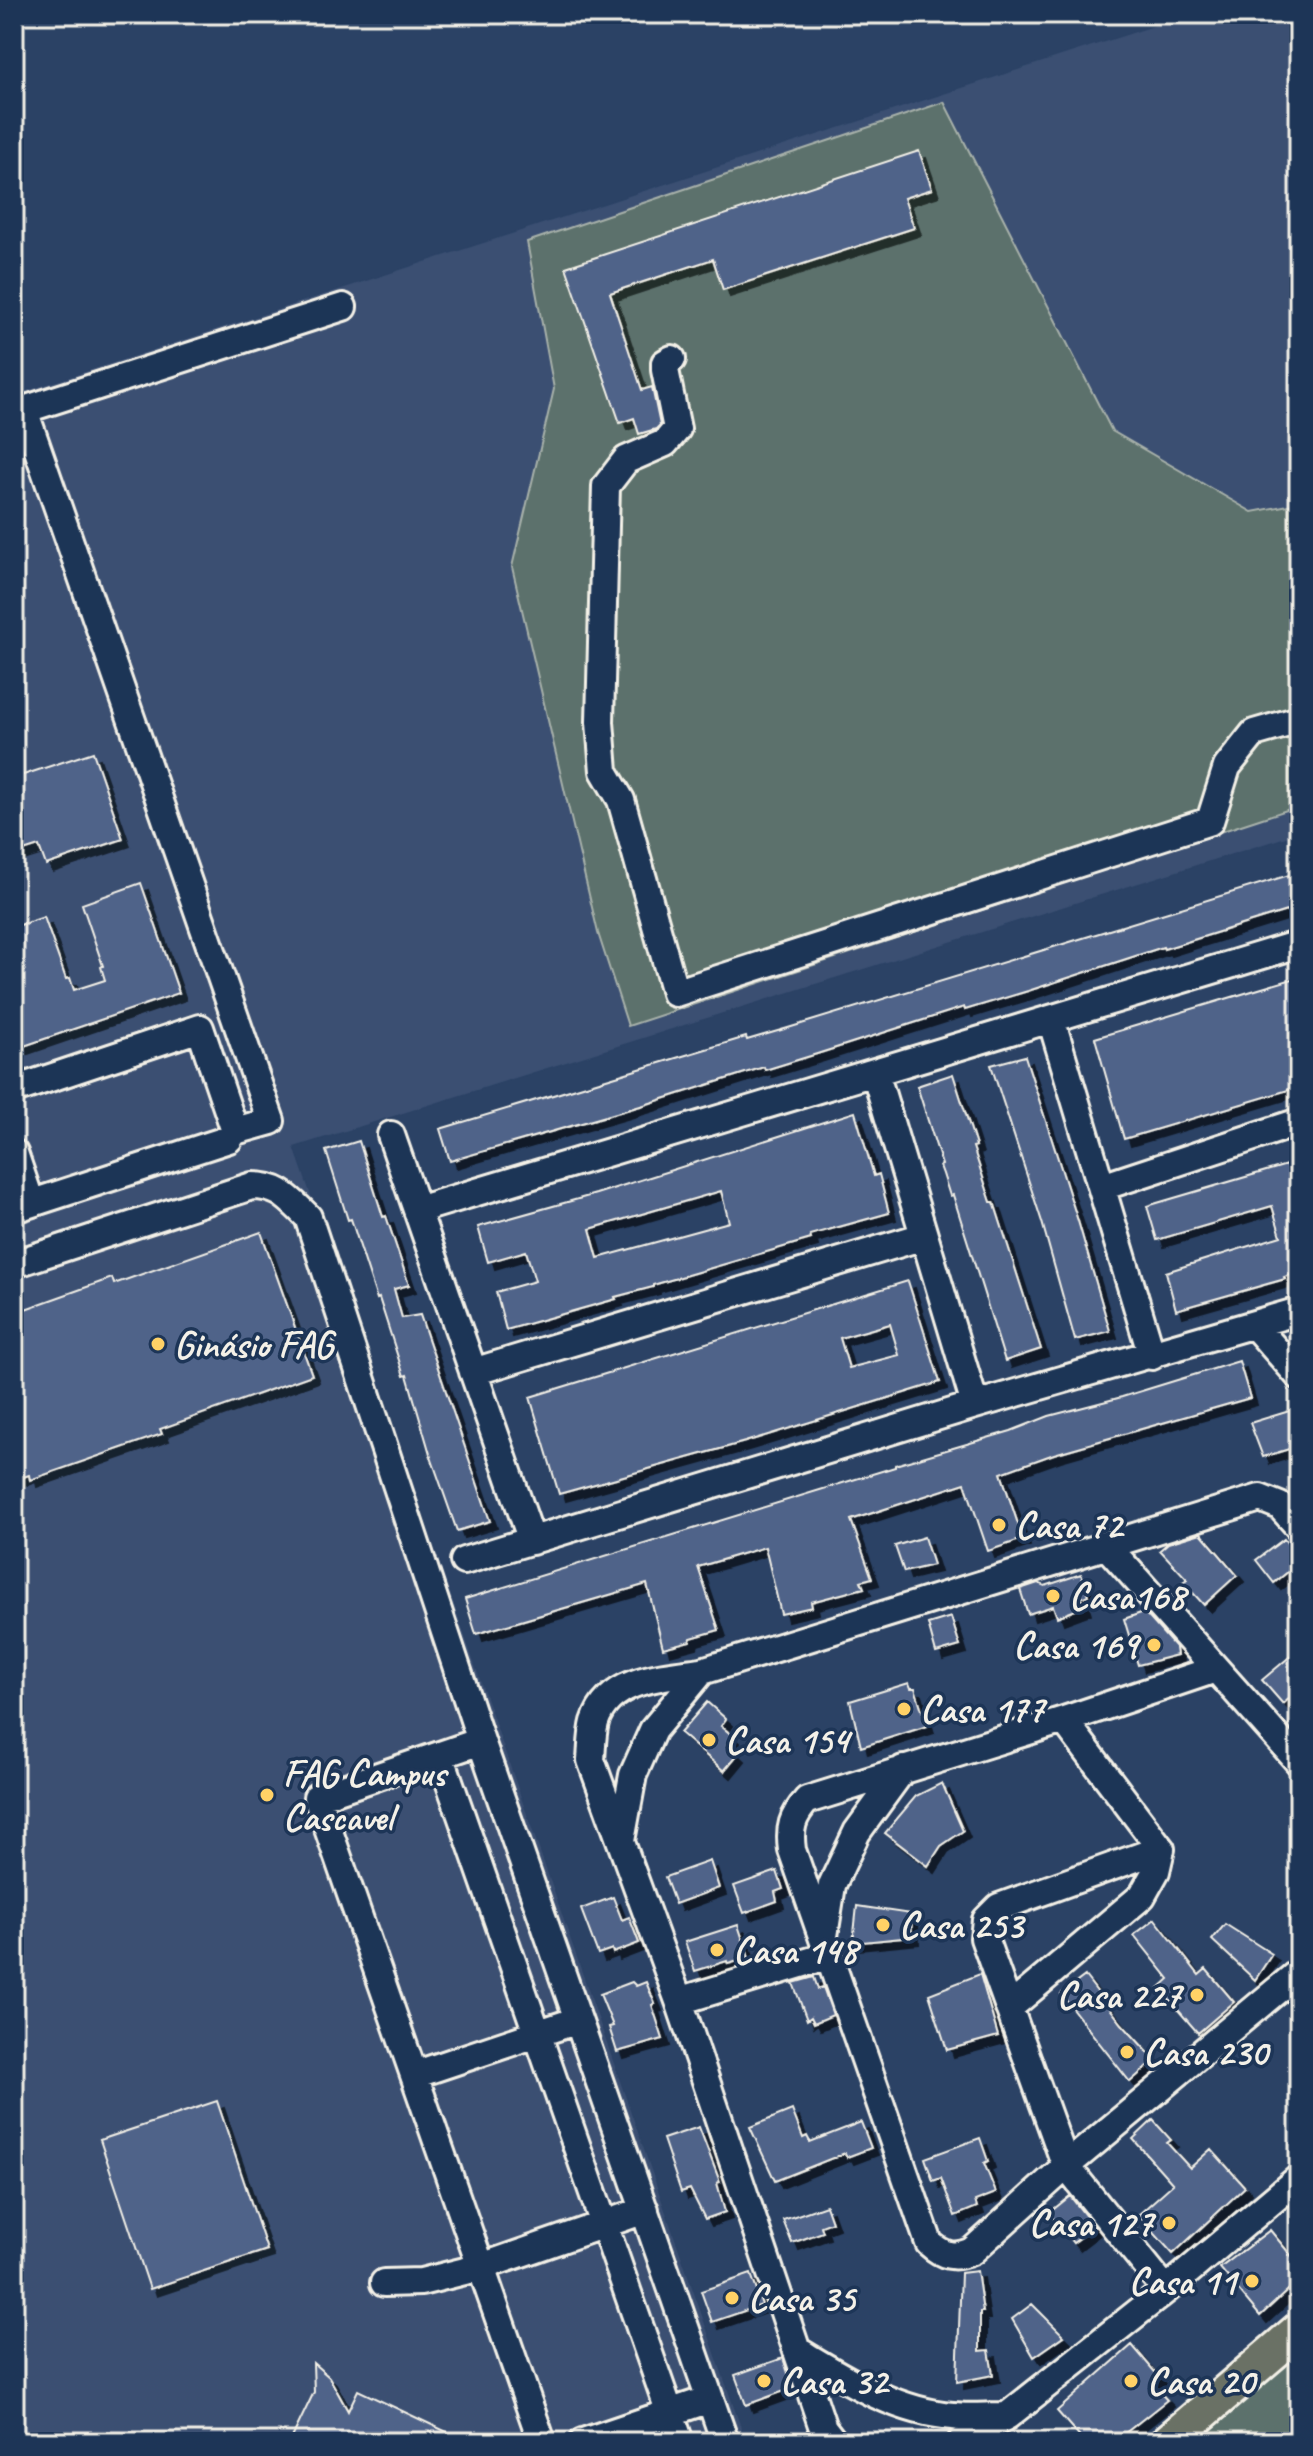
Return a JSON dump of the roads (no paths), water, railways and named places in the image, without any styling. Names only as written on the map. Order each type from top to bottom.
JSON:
[{"type":"main road","points":[[1168,2442],[1299,2330]]},
{"type":"street","points":[[14,1153],[23,1206],[229,1139],[235,1131],[271,1121],[19,412],[343,307]]},
{"type":"street","points":[[672,359],[665,363],[665,370],[677,429],[665,443],[626,460],[606,486],[600,722],[604,771],[621,800],[675,993],[1210,821],[1227,767],[1254,733],[1299,720]]},
{"type":"street","points":[[417,1210],[1299,944]]},
{"type":"street","points":[[14,1090],[234,1018]]},
{"type":"street","points":[[1051,1019],[1152,1356]]},
{"type":"street","points":[[200,1028],[235,1131]]},
{"type":"street","points":[[216,1076],[251,1065]]},
{"type":"street","points":[[875,1072],[975,1405]]},
{"type":"street","points":[[1102,1187],[1299,1122]]},
{"type":"street","points":[[391,1135],[532,1541]]},
{"type":"street","points":[[14,1264],[252,1186],[279,1190],[308,1217],[481,1741],[725,2442]]},
{"type":"street","points":[[473,1372],[924,1236]]},
{"type":"street","points":[[464,1561],[975,1405],[1299,1311]]},
{"type":"street","points":[[1254,1325],[1299,1376]]},
{"type":"street","points":[[834,2442],[823,2428],[679,2001],[591,1760],[595,1721],[608,1700],[627,1686],[702,1671],[1260,1498],[1280,1506],[1299,1527]]},
{"type":"street","points":[[1105,1544],[1299,1762]]},
{"type":"street","points":[[1216,1669],[807,1800],[794,1815],[789,1832],[792,1850],[929,2243],[940,2253],[959,2257],[972,2251],[1066,2166],[1299,1972]]},
{"type":"street","points":[[620,1844],[633,1775],[653,1730],[702,1671]]},
{"type":"street","points":[[1009,2008],[1142,1896],[1156,1871],[1161,1849],[1064,1720]]},
{"type":"street","points":[[481,1741],[317,1797],[542,2442]]},
{"type":"street","points":[[440,1755],[680,2442]]},
{"type":"street","points":[[825,1949],[832,1885],[857,1832],[903,1769]]},
{"type":"street","points":[[1161,1849],[999,1907],[986,1920],[984,1938],[1066,2166],[1166,2290]]},
{"type":"street","points":[[679,2001],[825,1949]]},
{"type":"street","points":[[414,2075],[578,2020]]},
{"type":"street","points":[[961,2442],[1007,2416],[1166,2290],[1299,2178]]},
{"type":"street","points":[[384,2283],[421,2282],[481,2267],[645,2210]]},
{"type":"street","points":[[798,2351],[858,2387],[898,2404],[950,2416],[1007,2416]]},
{"type":"street","points":[[583,2442],[710,2399]]},
{"type":"place","name":"Ginásio FAG","points":[[158,1344]]},
{"type":"place","name":"Casa 72","points":[[999,1525]]},
{"type":"place","name":"Casa168","points":[[1053,1596]]},
{"type":"place","name":"Casa 169","points":[[1154,1645]]},
{"type":"place","name":"Casa 177","points":[[904,1709]]},
{"type":"place","name":"Casa 154","points":[[709,1740]]},
{"type":"place","name":"FAG Campus Cascavel","points":[[267,1795]]},
{"type":"place","name":"Casa 253","points":[[883,1925]]},
{"type":"place","name":"Casa 148","points":[[717,1950]]},
{"type":"place","name":"Casa 227","points":[[1197,1995]]},
{"type":"place","name":"Casa 230","points":[[1127,2052]]},
{"type":"place","name":"Casa 127","points":[[1169,2223]]},
{"type":"place","name":"Casa 11","points":[[1252,2281]]},
{"type":"place","name":"Casa 35","points":[[732,2298]]},
{"type":"place","name":"Casa 32","points":[[764,2381]]},
{"type":"place","name":"Casa 20","points":[[1131,2381]]}]
